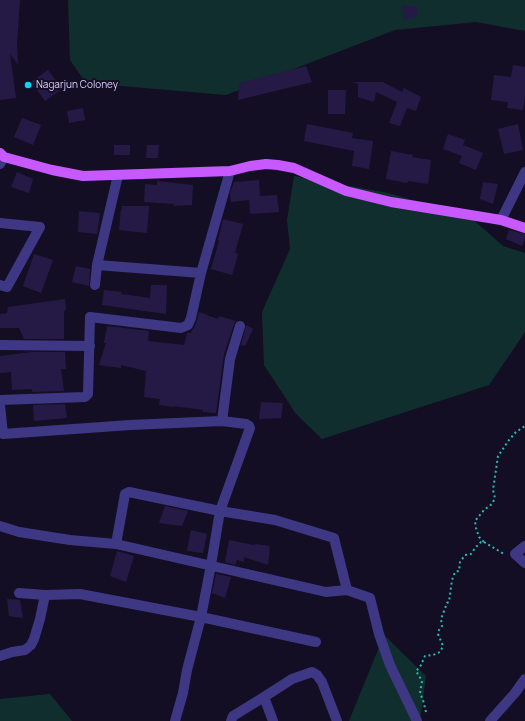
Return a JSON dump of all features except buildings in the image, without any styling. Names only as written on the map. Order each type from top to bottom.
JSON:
[{"type":"main road","points":[[1,158],[83,176],[230,170],[266,164],[294,168],[346,191],[391,202],[501,220],[525,228]]},
{"type":"street","points":[[0,400],[85,397],[88,394],[90,317],[181,328],[188,325],[191,318],[201,272],[230,170]]},
{"type":"street","points":[[501,220],[525,172]]},
{"type":"street","points":[[95,285],[97,265],[118,175]]},
{"type":"street","points":[[0,223],[40,227],[8,287],[0,285]]},
{"type":"street","points":[[97,265],[201,272]]},
{"type":"street","points":[[222,422],[230,359],[240,326]]},
{"type":"street","points":[[0,345],[90,346]]},
{"type":"street","points":[[0,405],[1,434],[130,425],[222,422],[246,424],[249,426],[250,428],[220,511],[201,617],[175,721]]},
{"type":"street","points":[[116,544],[125,494],[129,492],[220,511],[275,520],[334,538],[347,590]]},
{"type":"street","points":[[0,526],[19,532],[70,540],[116,544],[326,592],[347,590],[370,598],[379,634],[390,665],[422,720]]},
{"type":"street","points":[[525,546],[516,554],[525,563]]},
{"type":"street","points":[[19,593],[45,595],[80,594],[201,617],[316,642]]},
{"type":"street","points":[[0,656],[25,650],[32,645],[40,620],[45,595]]},
{"type":"street","points":[[231,721],[233,716],[292,679],[312,672],[317,675],[322,682],[338,721]]},
{"type":"street","points":[[490,721],[515,693],[525,679]]},
{"type":"street","points":[[264,697],[273,721]]},
{"type":"path","points":[[516,554],[509,557],[484,542],[479,537],[475,521],[484,510],[492,504],[495,498],[493,490],[498,456],[516,432],[525,426]]},
{"type":"path","points":[[422,720],[423,700],[420,693],[422,681],[416,671],[420,667],[425,656],[440,652],[443,646],[438,634],[442,626],[440,619],[447,603],[449,602],[452,580],[455,572],[459,571],[460,562],[465,555],[472,554],[481,542],[484,542]]},
{"type":"green space","points":[[68,0],[525,0],[525,31],[476,22],[395,30],[226,95],[86,83],[70,60]]},
{"type":"green space","points":[[294,176],[388,193],[469,216],[503,246],[525,253],[525,332],[489,385],[322,439],[296,414],[264,365],[262,312],[290,249],[287,220]]},
{"type":"green space","points":[[384,635],[426,676],[420,721],[349,721]]},
{"type":"green space","points":[[50,694],[72,721],[0,721],[0,699]]},
{"type":"place","name":"Nagarjun Coloney","points":[[28,85]]}]
